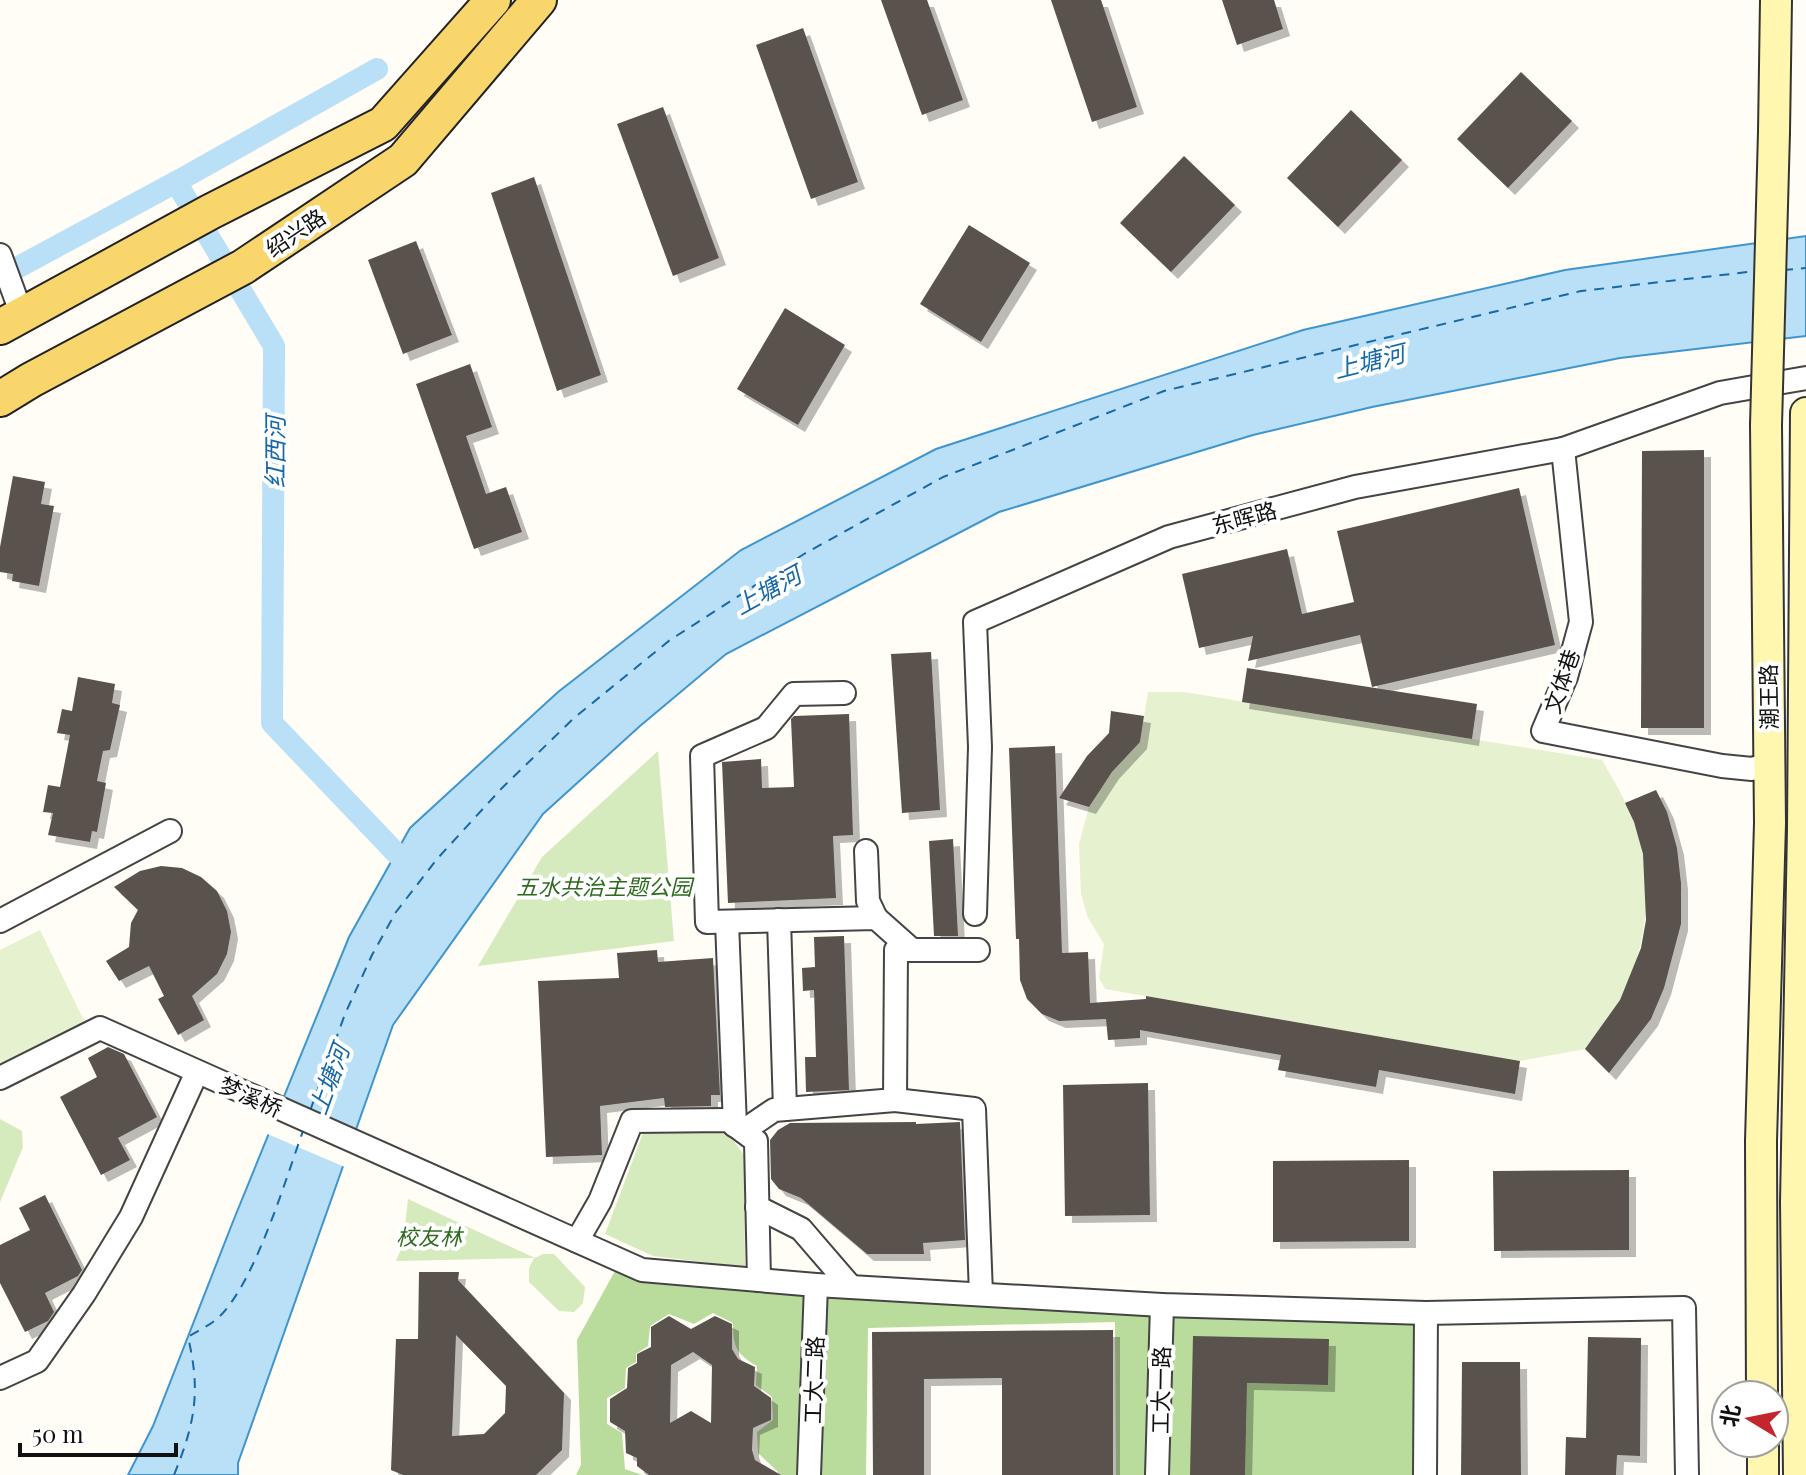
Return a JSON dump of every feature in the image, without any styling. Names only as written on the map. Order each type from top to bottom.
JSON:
[{"type":"main road","points":[[11,309],[198,219],[383,124],[493,0]]},
{"type":"main road","name":"绍兴路","points":[[0,399],[231,274],[403,160],[539,0]]},
{"type":"main road","name":"潮王路","points":[[1762,1379],[1761,1141],[1770,823],[1766,425],[1776,0]]},
{"type":"main road","name":"潮王路","points":[[1799,1475],[1796,1202],[1806,413]]},
{"type":"street","points":[[1,258],[11,309]]},
{"type":"street","name":"东晖路","points":[[975,914],[980,747],[975,622],[1169,537],[1355,487],[1563,449],[1720,393],[1806,378]]},
{"type":"street","name":"文体巷","points":[[1563,449],[1581,622],[1566,677],[1543,731],[1722,766],[1752,769],[1769,764]]},
{"type":"street","points":[[844,693],[794,694],[766,728],[702,756],[707,922],[876,918]]},
{"type":"street","points":[[0,921],[170,831]]},
{"type":"street","points":[[866,851],[868,901],[876,918],[912,950]]},
{"type":"street","points":[[779,920],[785,1109]]},
{"type":"street","points":[[727,922],[739,1128]]},
{"type":"street","points":[[895,1100],[896,950],[978,950]]},
{"type":"street","name":"梦溪桥","points":[[0,1078],[100,1028],[642,1270],[816,1285],[1162,1305],[1426,1313],[1684,1308],[1687,1475]]},
{"type":"street","points":[[0,1378],[37,1361],[84,1294],[131,1217],[197,1072]]},
{"type":"street","points":[[739,1128],[774,1110],[895,1100],[974,1109],[981,1294]]},
{"type":"street","points":[[577,1241],[600,1201],[632,1121],[728,1120],[756,1141],[759,1280]]},
{"type":"street","points":[[757,1207],[801,1229],[851,1287]]},
{"type":"street","name":"工大二路","points":[[809,1475],[816,1285]]},
{"type":"street","name":"工大一路","points":[[1157,1475],[1162,1305]]},
{"type":"street","points":[[1425,1475],[1426,1313]]},
{"type":"green space","points":[[1148,692],[1184,692],[1602,760],[1633,820],[1645,864],[1643,934],[1630,978],[1613,1012],[1585,1049],[1520,1061],[1105,989],[1099,978],[1104,944],[1088,918],[1081,894],[1079,844],[1089,807],[1100,788],[1140,742]]},
{"type":"green space","name":"五水共治主题公园","points":[[658,751],[674,941],[478,966],[542,857]]},
{"type":"green space","points":[[40,930],[87,1027],[0,1071],[0,950]]},
{"type":"green space","points":[[0,1119],[22,1131],[23,1147],[0,1202]]},
{"type":"green space","points":[[726,1130],[744,1155],[745,1267],[653,1256],[605,1234],[643,1133]]},
{"type":"green space","name":"校友林","points":[[408,1199],[535,1258],[554,1254],[585,1287],[583,1303],[574,1312],[559,1311],[529,1282],[529,1268],[534,1258],[396,1261],[403,1244]]},
{"type":"green space","points":[[621,1260],[643,1270],[1426,1313],[1425,1475],[1116,1475],[1115,1322],[868,1328],[866,1475],[778,1475],[758,1453],[757,1432],[773,1420],[772,1397],[756,1385],[757,1366],[737,1349],[733,1323],[713,1313],[694,1324],[669,1314],[650,1326],[648,1346],[636,1354],[636,1362],[626,1368],[625,1388],[607,1398],[607,1424],[622,1433],[625,1469],[642,1475],[576,1475],[581,1465],[577,1340]]},
{"type":"water","name":"上塘河","points":[[1806,236],[1806,336],[1620,358],[1372,407],[1253,435],[999,512],[726,654],[640,726],[543,814],[393,1025],[238,1463],[238,1475],[128,1475],[153,1426],[349,937],[410,828],[558,692],[741,550],[936,449],[1303,330],[1565,270]]},
{"type":"pier","points":[[278,1099],[359,1133],[347,1168],[265,1133]]},
{"type":"building","points":[[881,0],[927,0],[963,100],[922,115]]},
{"type":"building","points":[[1051,0],[1101,0],[1137,107],[1092,122]]},
{"type":"building","points":[[1222,0],[1274,0],[1283,29],[1237,45]]},
{"type":"building","points":[[803,28],[858,182],[811,199],[756,45]]},
{"type":"building","points":[[1521,72],[1572,121],[1508,188],[1457,139]]},
{"type":"building","points":[[663,107],[719,258],[673,276],[617,124]]},
{"type":"building","points":[[1351,110],[1402,160],[1338,227],[1287,178]]},
{"type":"building","points":[[1184,156],[1235,205],[1171,272],[1120,223]]},
{"type":"building","points":[[534,177],[601,375],[557,391],[491,193]]},
{"type":"building","points":[[969,225],[1030,263],[981,342],[920,304]]},
{"type":"building","points":[[416,241],[452,335],[403,354],[368,260]]},
{"type":"building","points":[[785,308],[845,345],[798,425],[737,389]]},
{"type":"building","points":[[470,364],[492,427],[466,436],[486,494],[506,487],[522,532],[474,549],[416,384]]},
{"type":"building","points":[[1704,450],[1704,728],[1641,728],[1642,451]]},
{"type":"building","points":[[13,476],[45,482],[41,504],[54,506],[39,586],[12,581],[13,574],[0,572],[0,547]]},
{"type":"building","points":[[1519,488],[1555,645],[1372,687],[1360,635],[1248,661],[1253,636],[1199,648],[1182,574],[1287,549],[1302,614],[1354,602],[1337,531]]},
{"type":"building","points":[[931,652],[940,810],[902,813],[891,654]]},
{"type":"building","points":[[1247,668],[1477,704],[1472,739],[1242,702]]},
{"type":"building","points":[[78,677],[115,684],[112,703],[120,705],[110,750],[103,751],[97,781],[106,783],[97,832],[92,831],[90,842],[48,835],[53,813],[43,812],[48,785],[60,787],[70,735],[57,733],[62,709],[72,711]]},
{"type":"building","points":[[1111,711],[1144,716],[1140,742],[1112,772],[1089,807],[1059,798],[1087,756],[1109,733]]},
{"type":"building","points":[[849,714],[853,835],[833,836],[836,898],[728,903],[722,762],[761,759],[762,788],[794,787],[791,719],[794,716]]},
{"type":"building","points":[[1055,746],[1062,953],[1088,952],[1090,1003],[1146,999],[1146,996],[1520,1061],[1515,1094],[1379,1070],[1376,1087],[1278,1070],[1281,1055],[1140,1030],[1140,1038],[1108,1040],[1106,1019],[1059,1021],[1042,1014],[1027,999],[1020,980],[1009,748]]},
{"type":"building","points":[[1656,790],[1667,812],[1677,848],[1681,924],[1664,988],[1651,1019],[1609,1073],[1585,1049],[1620,1000],[1641,948],[1646,920],[1643,854],[1625,803]]},
{"type":"building","points":[[953,839],[958,936],[934,936],[929,841]]},
{"type":"building","points":[[161,866],[182,868],[201,877],[217,891],[227,911],[231,932],[227,954],[217,974],[192,996],[204,1020],[178,1035],[158,999],[164,996],[149,966],[119,981],[106,961],[129,947],[131,923],[138,910],[114,887],[140,871]]},
{"type":"building","points":[[844,936],[849,1090],[806,1092],[805,1057],[816,1057],[814,990],[803,991],[802,968],[815,967],[814,937]]},
{"type":"building","points":[[657,950],[658,962],[713,958],[720,1095],[711,1095],[711,1106],[665,1107],[664,1098],[600,1106],[602,1155],[546,1157],[538,981],[619,978],[617,953]]},
{"type":"building","points":[[108,1047],[124,1054],[157,1117],[118,1138],[130,1160],[101,1175],[60,1097],[97,1077],[88,1058]]},
{"type":"building","points":[[1148,1083],[1150,1215],[1065,1216],[1063,1085]]},
{"type":"building","points":[[960,1122],[965,1240],[923,1243],[924,1254],[867,1254],[801,1198],[779,1189],[771,1179],[770,1140],[778,1130],[790,1123]]},
{"type":"building","points":[[1409,1160],[1409,1241],[1273,1242],[1273,1161]]},
{"type":"building","points":[[1629,1170],[1629,1250],[1494,1251],[1493,1171]]},
{"type":"building","points":[[45,1195],[82,1270],[78,1276],[45,1293],[54,1312],[48,1321],[25,1332],[0,1283],[0,1245],[30,1230],[19,1208]]},
{"type":"building","points":[[419,1272],[459,1272],[458,1280],[564,1393],[562,1450],[536,1475],[403,1475],[391,1470],[396,1339],[418,1339]],"holes":[[[456,1335],[506,1386],[505,1413],[484,1434],[452,1436]]]},
{"type":"building","points":[[669,1316],[691,1329],[715,1316],[732,1324],[732,1349],[738,1359],[755,1367],[754,1386],[771,1398],[771,1420],[753,1428],[755,1460],[781,1475],[649,1475],[637,1466],[637,1458],[626,1453],[625,1431],[610,1422],[610,1399],[627,1388],[628,1368],[637,1363],[637,1354],[651,1347],[651,1327]],"holes":[[[693,1352],[712,1365],[711,1423],[691,1411],[670,1423],[671,1365]]]},
{"type":"building","points":[[1113,1330],[1113,1475],[1002,1475],[1002,1378],[924,1379],[924,1475],[873,1475],[872,1332]]},
{"type":"building","points":[[1193,1336],[1329,1339],[1328,1385],[1247,1383],[1245,1475],[1190,1475]]},
{"type":"building","points":[[1588,1337],[1641,1338],[1640,1456],[1617,1455],[1616,1475],[1565,1475],[1566,1437],[1586,1438]]},
{"type":"building","points":[[1462,1362],[1520,1362],[1521,1475],[1461,1475]]},
{"type":"waterway","points":[[176,182],[377,69]]},
{"type":"waterway","name":"红西河","points":[[0,277],[176,182],[274,346],[272,723],[396,853],[420,873]]},
{"type":"ferry route","points":[[1783,270],[1806,268]]},
{"type":"ferry route","points":[[310,1111],[345,1014],[372,955],[396,912],[437,859],[502,788],[574,718],[670,640],[804,554],[943,477],[1164,391],[1581,291],[1757,271]]},
{"type":"ferry route","points":[[174,1475],[194,1407],[194,1374],[188,1337],[220,1316],[246,1278],[269,1227],[304,1128]]}]
